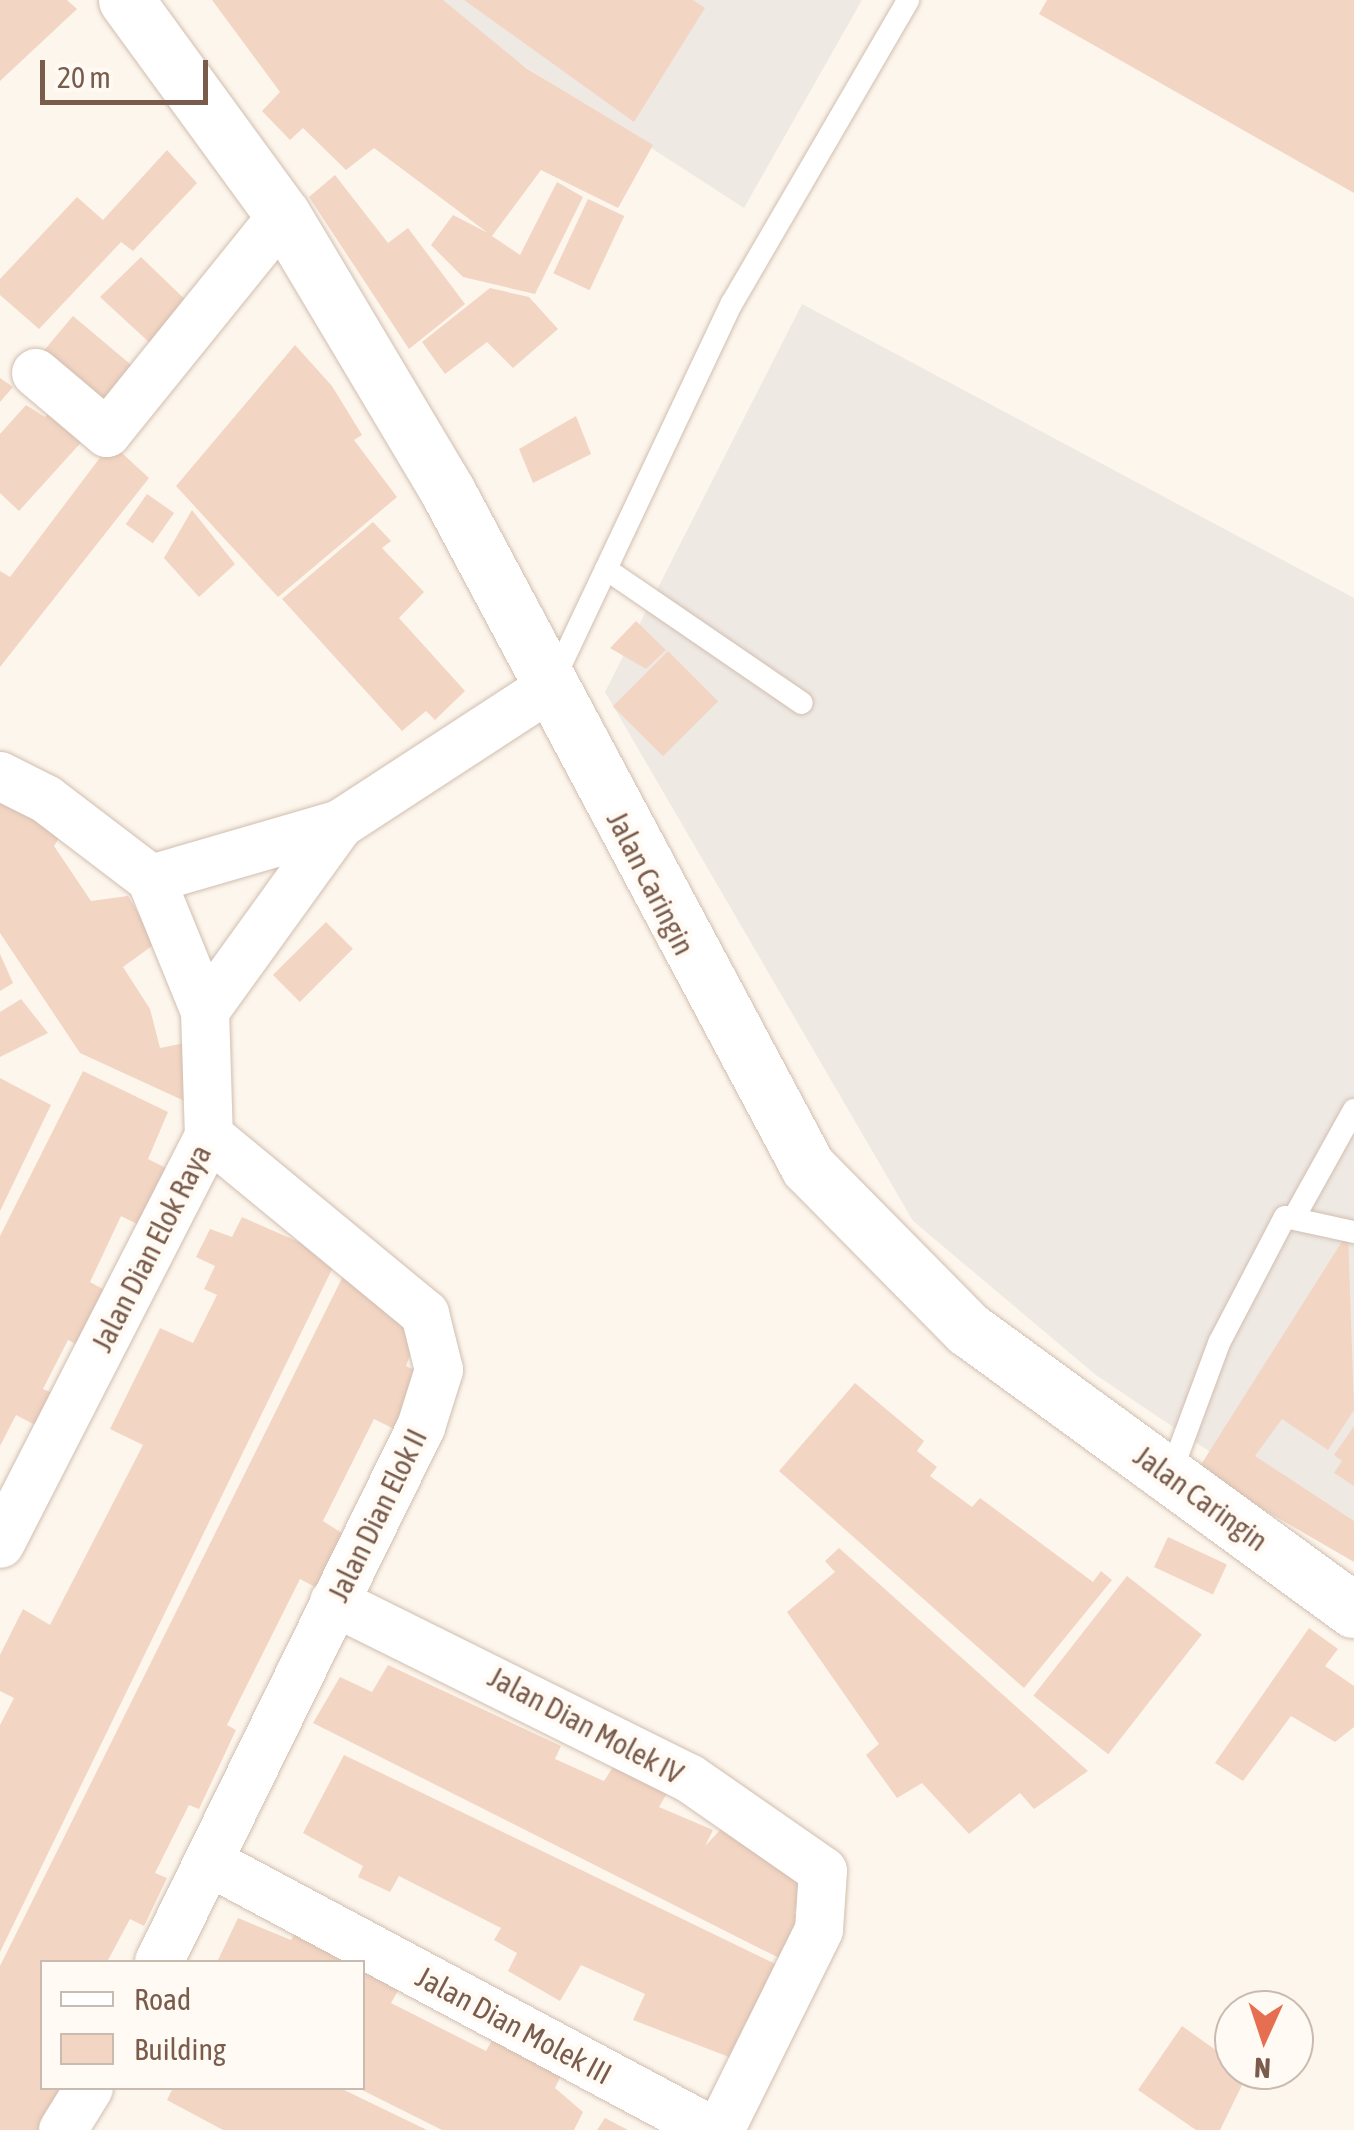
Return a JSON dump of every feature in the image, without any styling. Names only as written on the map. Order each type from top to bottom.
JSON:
[{"type":"main road","name":"Jalan Caringin","points":[[126,0],[283,215],[448,492],[757,1087],[820,1182],[968,1329],[1354,1610]]},
{"type":"street","points":[[36,373],[107,433],[283,215]]},
{"type":"street","points":[[0,776],[46,799],[151,879],[340,824],[550,688]]},
{"type":"street","points":[[204,1011],[340,824]]},
{"type":"street","name":"Jalan Dian Elok Raya","points":[[0,1544],[209,1136],[204,1011],[151,879]]},
{"type":"street","name":"Jalan Dian Elok II","points":[[161,1960],[211,1864],[436,1391],[438,1343],[424,1314],[209,1136]]},
{"type":"street","name":"Jalan Dian Molek IV","points":[[334,1602],[689,1778],[822,1872],[820,1930],[720,2130]]},
{"type":"street","name":"Jalan Dian Molek III","points":[[211,1864],[710,2130]]},
{"type":"street","points":[[66,2129],[89,2090]]},
{"type":"lane","points":[[550,688],[732,303],[908,0]]},
{"type":"lane","points":[[606,569],[802,704]]},
{"type":"lane","points":[[1296,1214],[1354,1110]]},
{"type":"lane","points":[[1170,1475],[1219,1344],[1285,1217],[1296,1214],[1354,1232]]},
{"type":"shaded area","points":[[422,0],[862,0],[744,208]]},
{"type":"shaded area","points":[[802,304],[1354,598],[1354,1549],[1096,1375],[913,1221],[605,692]]},
{"type":"building","points":[[0,0],[67,0],[77,9],[0,81]]},
{"type":"building","points":[[212,0],[443,0],[526,68],[653,145],[618,208],[541,170],[492,236],[520,255],[557,182],[583,197],[535,294],[463,277],[431,245],[453,215],[488,233],[374,148],[346,170],[303,128],[290,140],[262,111],[280,92]]},
{"type":"building","points":[[464,0],[693,0],[705,8],[634,122]]},
{"type":"building","points":[[1047,0],[1354,0],[1354,193],[1039,14]]},
{"type":"building","points":[[167,150],[197,183],[133,251],[121,242],[39,329],[0,295],[0,279],[77,197],[103,220]]},
{"type":"building","points":[[335,175],[388,243],[408,228],[465,304],[409,349],[309,197]]},
{"type":"building","points":[[588,199],[624,216],[590,290],[553,273]]},
{"type":"building","points":[[141,257],[196,310],[151,344],[100,297]]},
{"type":"building","points":[[490,288],[529,297],[558,329],[513,368],[487,342],[445,374],[422,342]]},
{"type":"building","points":[[73,316],[145,376],[115,412],[43,351]]},
{"type":"building","points":[[295,345],[332,386],[362,435],[354,440],[397,497],[278,597],[176,486]]},
{"type":"building","points":[[0,378],[13,387],[0,402]]},
{"type":"building","points":[[26,405],[45,417],[52,409],[86,437],[19,511],[0,493],[0,434]]},
{"type":"building","points":[[576,416],[591,454],[533,483],[519,449]]},
{"type":"building","points":[[111,443],[149,478],[0,667],[0,571],[10,577]]},
{"type":"building","points":[[147,494],[174,513],[153,543],[126,524]]},
{"type":"building","points":[[192,510],[235,564],[199,597],[164,558]]},
{"type":"building","points":[[373,522],[391,541],[382,548],[424,592],[399,618],[465,691],[435,720],[426,711],[402,731],[282,599]]},
{"type":"building","points":[[636,621],[666,650],[646,669],[610,648]]},
{"type":"building","points":[[668,651],[718,701],[663,756],[613,706]]},
{"type":"building","points":[[0,790],[68,823],[54,846],[91,901],[128,896],[156,943],[123,967],[150,1009],[160,1048],[185,1043],[191,1104],[80,1053],[0,933]]},
{"type":"building","points":[[326,922],[353,949],[300,1002],[273,975]]},
{"type":"building","points":[[0,954],[13,983],[0,991]]},
{"type":"building","points":[[21,999],[48,1033],[0,1057],[0,1012]]},
{"type":"building","points":[[83,1071],[168,1112],[148,1159],[172,1171],[143,1227],[121,1216],[90,1282],[108,1292],[84,1348],[68,1340],[43,1389],[57,1395],[39,1427],[16,1415],[0,1446],[0,1236]]},
{"type":"building","points":[[0,1078],[51,1105],[0,1211]]},
{"type":"building","points":[[242,1217],[337,1259],[0,1952],[0,1725],[14,1698],[0,1691],[0,1655],[23,1609],[50,1625],[143,1445],[110,1429],[160,1328],[193,1343],[217,1295],[204,1289],[215,1266],[196,1257],[210,1229],[232,1237]]},
{"type":"building","points":[[1348,1232],[1354,1410],[1328,1450],[1282,1419],[1255,1456],[1354,1521],[1354,1562],[1197,1471]]},
{"type":"building","points":[[349,1264],[421,1327],[406,1366],[429,1377],[396,1430],[374,1419],[323,1521],[345,1535],[319,1589],[300,1579],[227,1725],[236,1730],[199,1809],[189,1805],[155,1873],[167,1878],[144,1926],[130,1919],[108,1960],[40,1960],[40,2090],[72,2090],[51,2130],[0,2130],[0,1966]]},
{"type":"building","points":[[855,1383],[924,1441],[917,1451],[937,1467],[930,1476],[972,1507],[980,1498],[1093,1582],[1101,1571],[1112,1580],[1024,1688],[779,1471]]},
{"type":"building","points":[[1354,1426],[1354,1486],[1334,1473],[1342,1461],[1334,1455]]},
{"type":"building","points":[[1168,1537],[1227,1564],[1213,1594],[1154,1567]]},
{"type":"building","points":[[839,1548],[1088,1771],[1034,1809],[1020,1793],[969,1834],[922,1783],[897,1798],[866,1755],[879,1744],[787,1612],[835,1572],[825,1561]]},
{"type":"building","points":[[1127,1576],[1202,1634],[1108,1754],[1033,1696]]},
{"type":"building","points":[[1309,1628],[1338,1649],[1325,1666],[1354,1686],[1354,1727],[1335,1742],[1291,1716],[1243,1781],[1215,1763]]},
{"type":"building","points":[[388,1665],[561,1746],[555,1759],[604,1781],[624,1750],[677,1776],[659,1807],[713,1830],[705,1846],[724,1826],[812,1881],[794,1913],[817,1924],[793,1965],[313,1723],[340,1677],[372,1692]]},
{"type":"building","points":[[344,1755],[790,1971],[762,2027],[746,2022],[729,2057],[633,2020],[645,1994],[581,1965],[560,2001],[508,1971],[517,1953],[494,1940],[501,1928],[399,1876],[390,1892],[358,1877],[363,1866],[303,1833]]},
{"type":"building","points":[[238,1918],[291,1940],[299,1925],[404,1980],[391,2003],[486,2051],[499,2028],[563,2071],[555,2088],[583,2112],[574,2130],[442,2130],[362,2090],[365,1960],[218,1960]]},
{"type":"building","points":[[1182,2026],[1214,2049],[1214,2090],[1240,2090],[1220,2130],[1196,2130],[1138,2090]]},
{"type":"building","points":[[172,2090],[344,2090],[427,2130],[223,2130],[167,2100]]},
{"type":"building","points":[[605,2118],[628,2130],[597,2130]]}]
